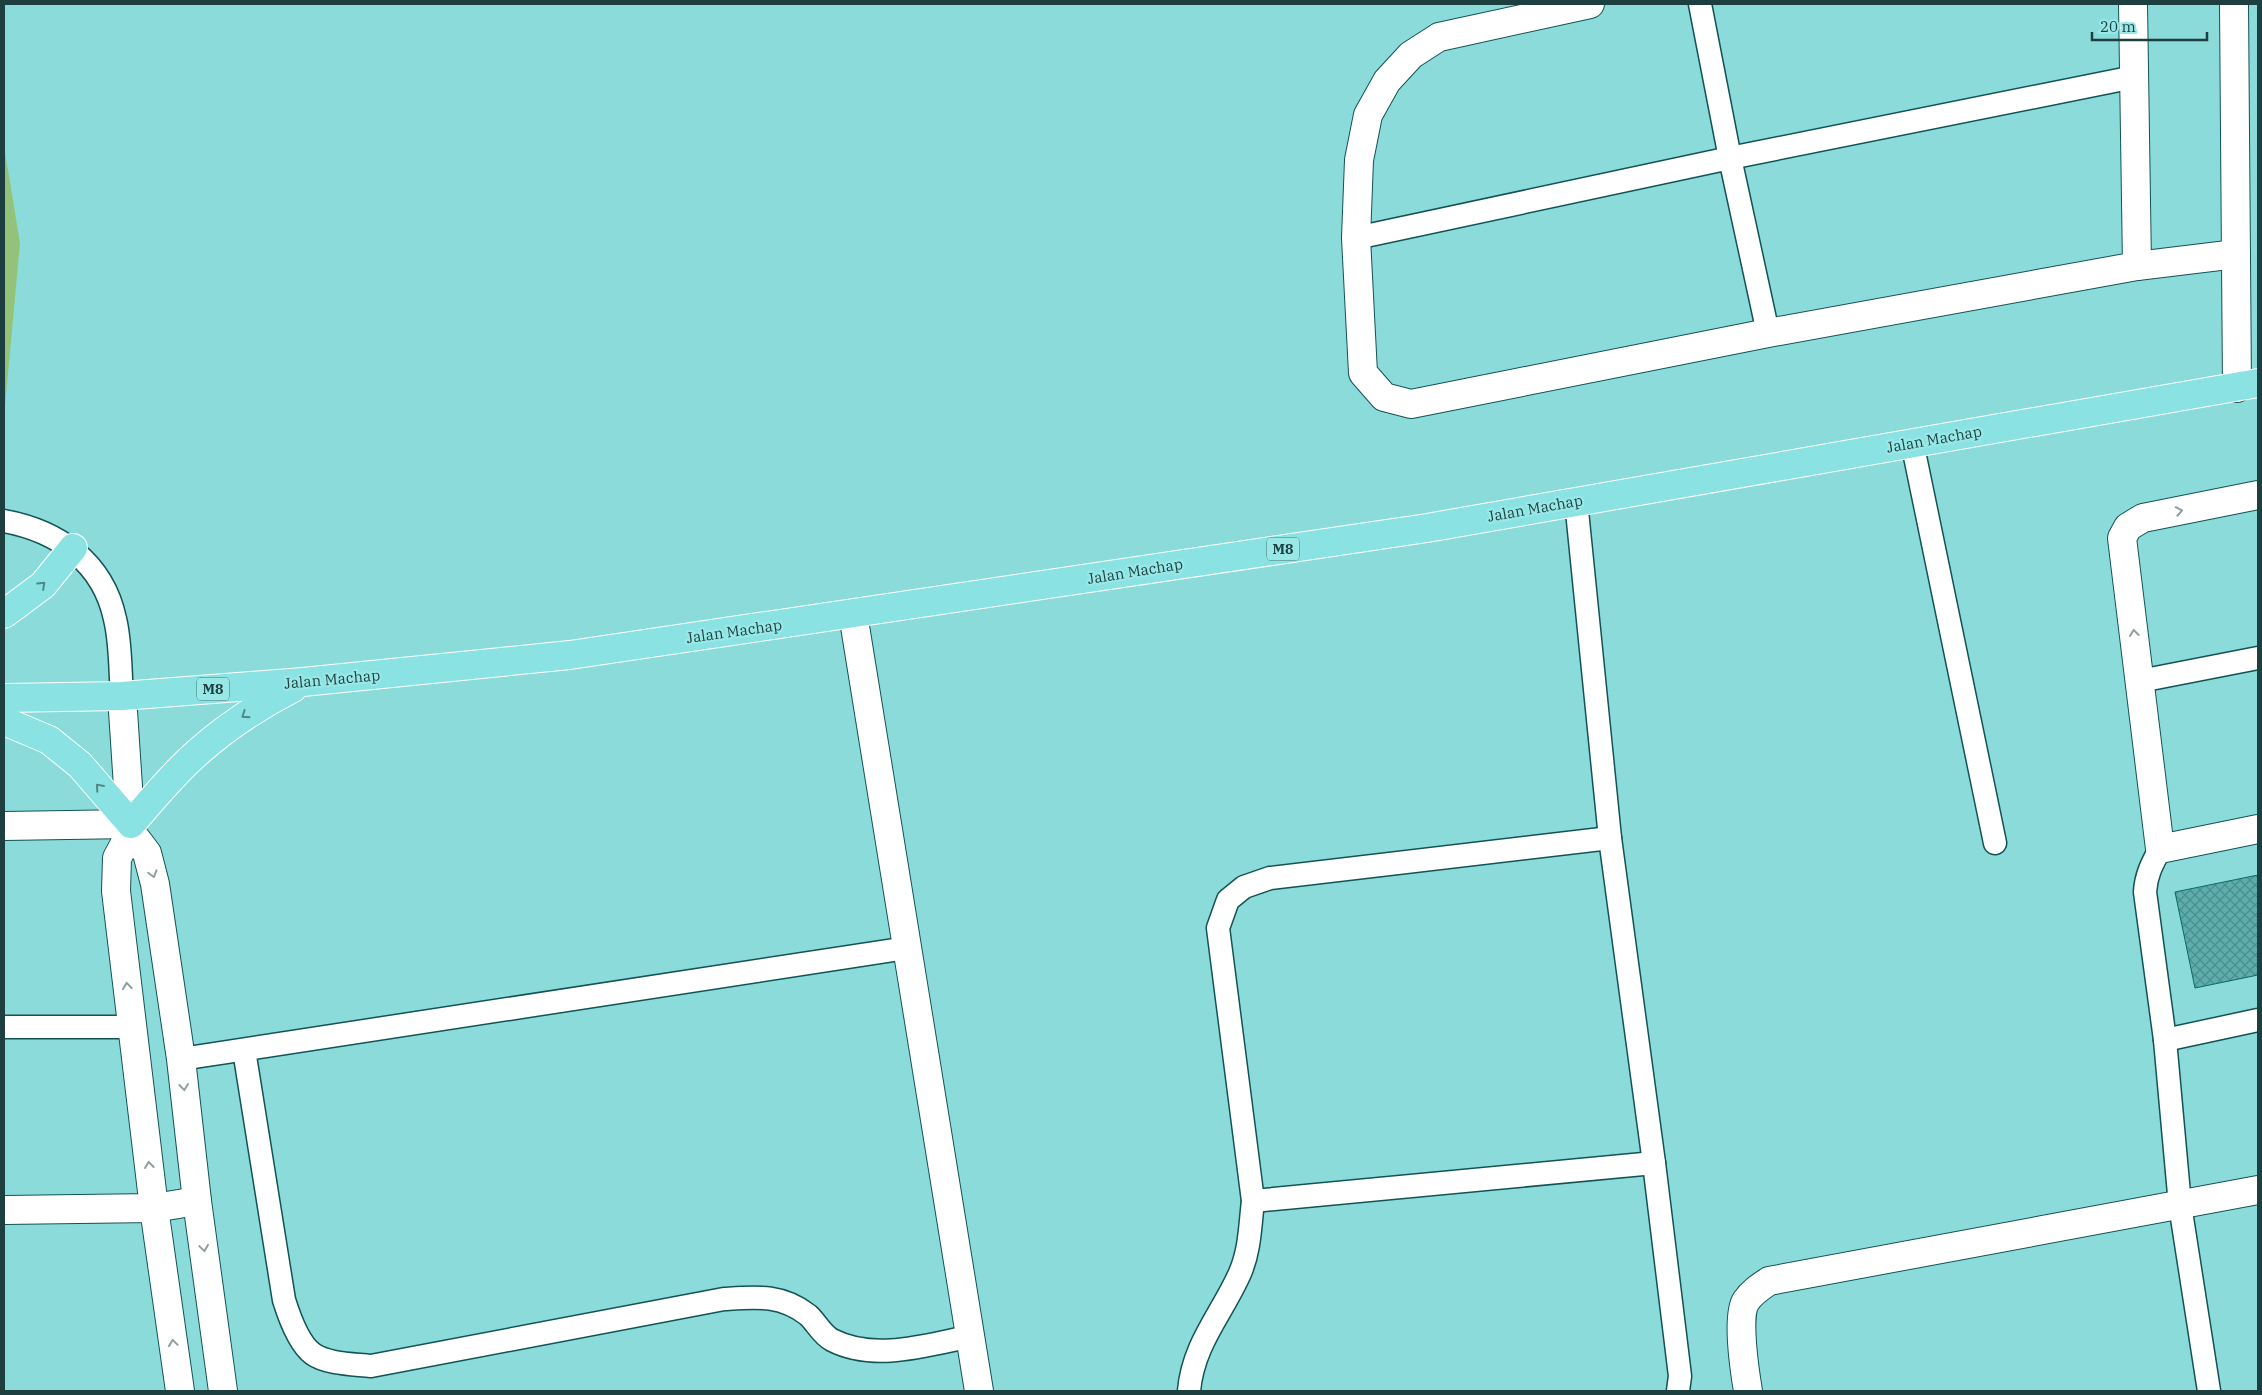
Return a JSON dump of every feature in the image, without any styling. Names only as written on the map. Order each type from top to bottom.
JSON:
[{"type":"main road","name":"Jalan Machap","points":[[4,698],[122,696],[303,682],[570,655],[1427,528],[1576,500],[2247,385]]},
{"type":"main road","points":[[4,614],[44,585],[72,548]]},
{"type":"main road","points":[[4,721],[49,740],[72,758],[131,828],[196,753],[230,725],[263,703],[303,682]]},
{"type":"street","points":[[1590,4],[1439,37],[1410,55],[1386,81],[1368,115],[1358,160],[1356,238],[1362,373],[1384,397],[1411,404],[1768,333],[2137,266],[2236,254]]},
{"type":"street","points":[[2133,4],[2137,266]]},
{"type":"street","points":[[2234,4],[2236,254],[2247,385]]},
{"type":"street","points":[[2258,495],[2143,518],[2128,527],[2122,538],[2160,849],[2258,829]]},
{"type":"street","points":[[853,614],[972,1336],[979,1391]]},
{"type":"street","points":[[122,696],[131,828],[147,854],[155,884],[181,1059],[197,1201],[224,1391]]},
{"type":"street","points":[[4,826],[131,828]]},
{"type":"street","points":[[131,828],[117,858],[116,891],[154,1208],[180,1391]]},
{"type":"street","points":[[1748,1391],[1741,1348],[1744,1304],[1753,1292],[1769,1281],[2258,1190]]},
{"type":"street","points":[[4,1210],[154,1208],[197,1201]]},
{"type":"lane","points":[[1700,4],[1730,158],[1768,333]]},
{"type":"lane","points":[[1356,238],[1730,158],[2134,77]]},
{"type":"lane","points":[[1912,442],[1995,843]]},
{"type":"lane","points":[[1576,500],[1610,838],[1654,1162],[1680,1376],[1678,1391]]},
{"type":"lane","points":[[4,521],[25,525],[72,548],[100,579],[116,619],[122,696]]},
{"type":"lane","points":[[2140,681],[2258,658]]},
{"type":"lane","points":[[1189,1391],[1194,1359],[1240,1273],[1248,1247],[1253,1202],[1218,928],[1228,900],[1244,887],[1270,878],[1610,838]]},
{"type":"lane","points":[[2160,849],[2149,868],[2145,880],[2145,892],[2165,1040],[2180,1204],[2209,1391]]},
{"type":"lane","points":[[181,1059],[907,948]]},
{"type":"lane","points":[[2165,1040],[2258,1020]]},
{"type":"lane","points":[[4,1027],[131,1027]]},
{"type":"lane","points":[[244,1050],[284,1300],[295,1331],[313,1354],[341,1363],[371,1366],[724,1299],[760,1297],[788,1302],[808,1316],[831,1339],[863,1350],[895,1351],[972,1336]]},
{"type":"lane","points":[[1253,1202],[1654,1162]]},
{"type":"green space","points":[[4,146],[20,243],[4,417]]},
{"type":"building","points":[[2258,875],[2258,975],[2195,988],[2175,892]]}]
